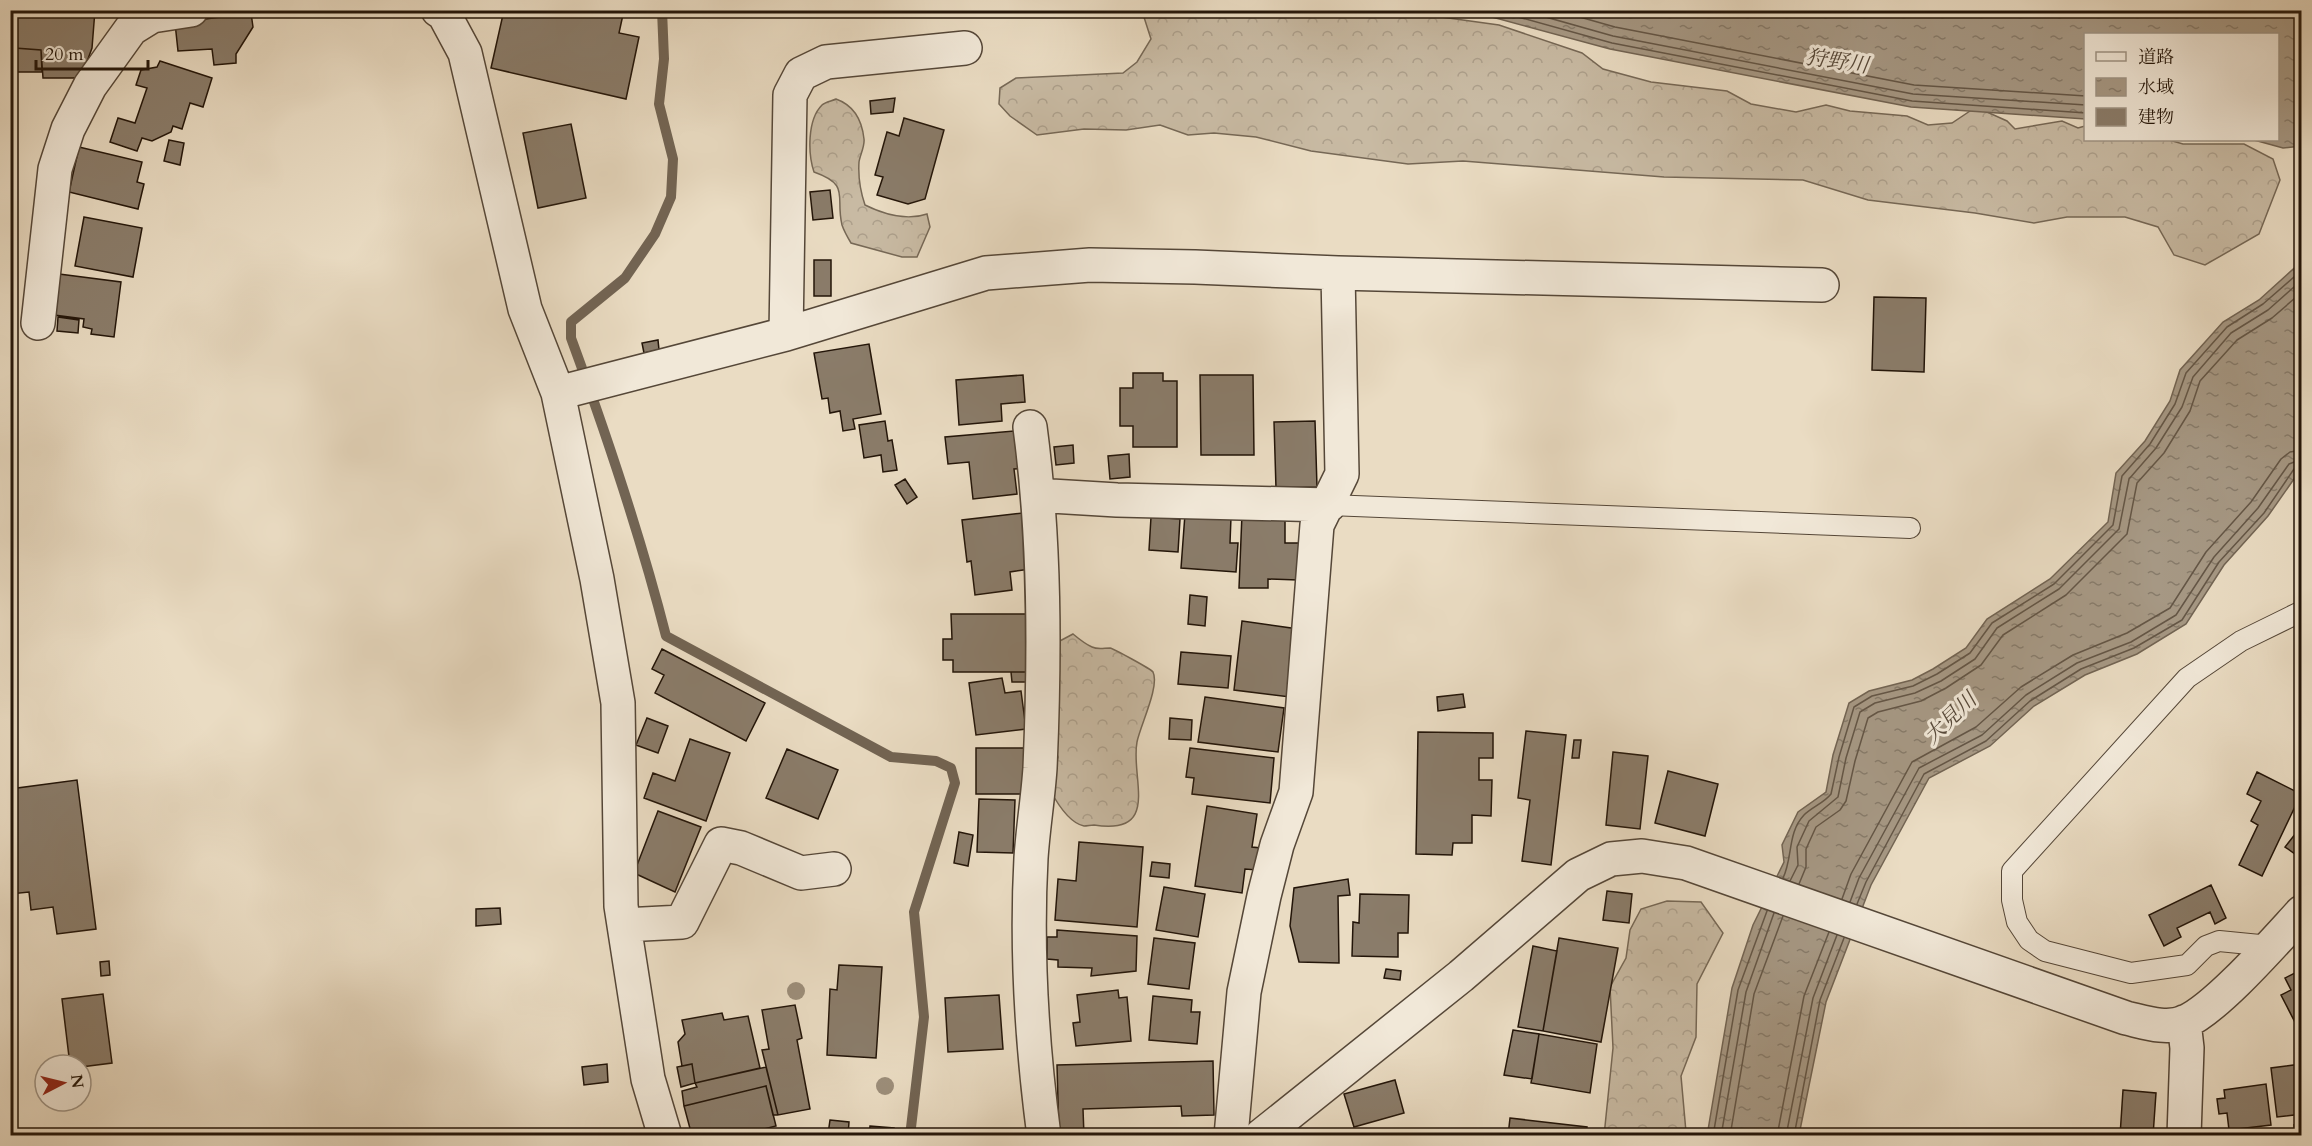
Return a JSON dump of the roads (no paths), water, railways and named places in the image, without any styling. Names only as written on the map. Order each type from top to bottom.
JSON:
[{"type":"street","points":[[38,323],[55,169],[68,129],[90,86],[130,29],[152,16],[190,10]]},
{"type":"street","points":[[438,10],[444,14],[465,53],[525,309],[558,393],[597,579],[618,703],[620,872],[624,925],[648,1079],[666,1136]]},
{"type":"street","points":[[786,334],[790,94],[801,74],[826,62],[965,48]]},
{"type":"street","points":[[558,393],[786,334],[986,273],[1090,265],[1822,285]]},
{"type":"street","points":[[1231,1136],[1244,992],[1269,876],[1296,792],[1317,525],[1329,505],[1342,474],[1338,273]]},
{"type":"street","points":[[1030,427],[1038,493],[1042,560],[1040,769],[1031,858],[1030,924],[1033,1010],[1044,1136]]},
{"type":"street","points":[[1038,493],[1051,496],[1117,500],[1329,505]]},
{"type":"street","points":[[624,925],[682,922],[722,844],[741,848],[801,873],[834,869]]},
{"type":"street","points":[[1261,1136],[1461,976],[1578,874],[1611,859],[1642,856],[1686,863],[2126,1018],[2156,1025],[2184,1022],[2215,1000],[2301,912]]},
{"type":"street","points":[[2184,1022],[2187,1048],[2184,1136]]},
{"type":"lane","points":[[1329,505],[1910,528]]},
{"type":"lane","points":[[2270,946],[2219,941],[2206,946],[2187,965],[2131,974],[2045,951],[2029,940],[2018,921],[2012,900],[2012,871],[2187,678],[2241,641],[2301,610]]},
{"type":"water","name":"狩野川","points":[[1470,11],[2301,11],[2301,146],[2283,148],[2258,141],[2279,141],[2279,33],[2084,33],[2084,119],[1911,107],[1610,49]]},
{"type":"water","name":"大見川","points":[[2301,262],[2301,469],[2268,516],[2224,565],[2186,624],[2137,654],[2085,675],[2034,706],[1990,746],[1929,778],[1871,885],[1826,1002],[1799,1135],[1707,1136],[1732,988],[1753,925],[1784,862],[1782,845],[1798,812],[1826,792],[1833,755],[1849,703],[1869,691],[1912,680],[1933,669],[1966,648],[1987,619],[2050,579],[2108,522],[2116,473],[2145,441],[2170,401],[2180,370],[2223,322],[2259,300]]},
{"type":"waterway","points":[[662,10],[664,59],[659,104],[673,159],[671,197],[655,234],[625,278],[571,322],[571,338],[622,485],[666,636],[891,757],[936,761],[951,768],[955,783],[914,912],[924,1017],[910,1136]]}]
